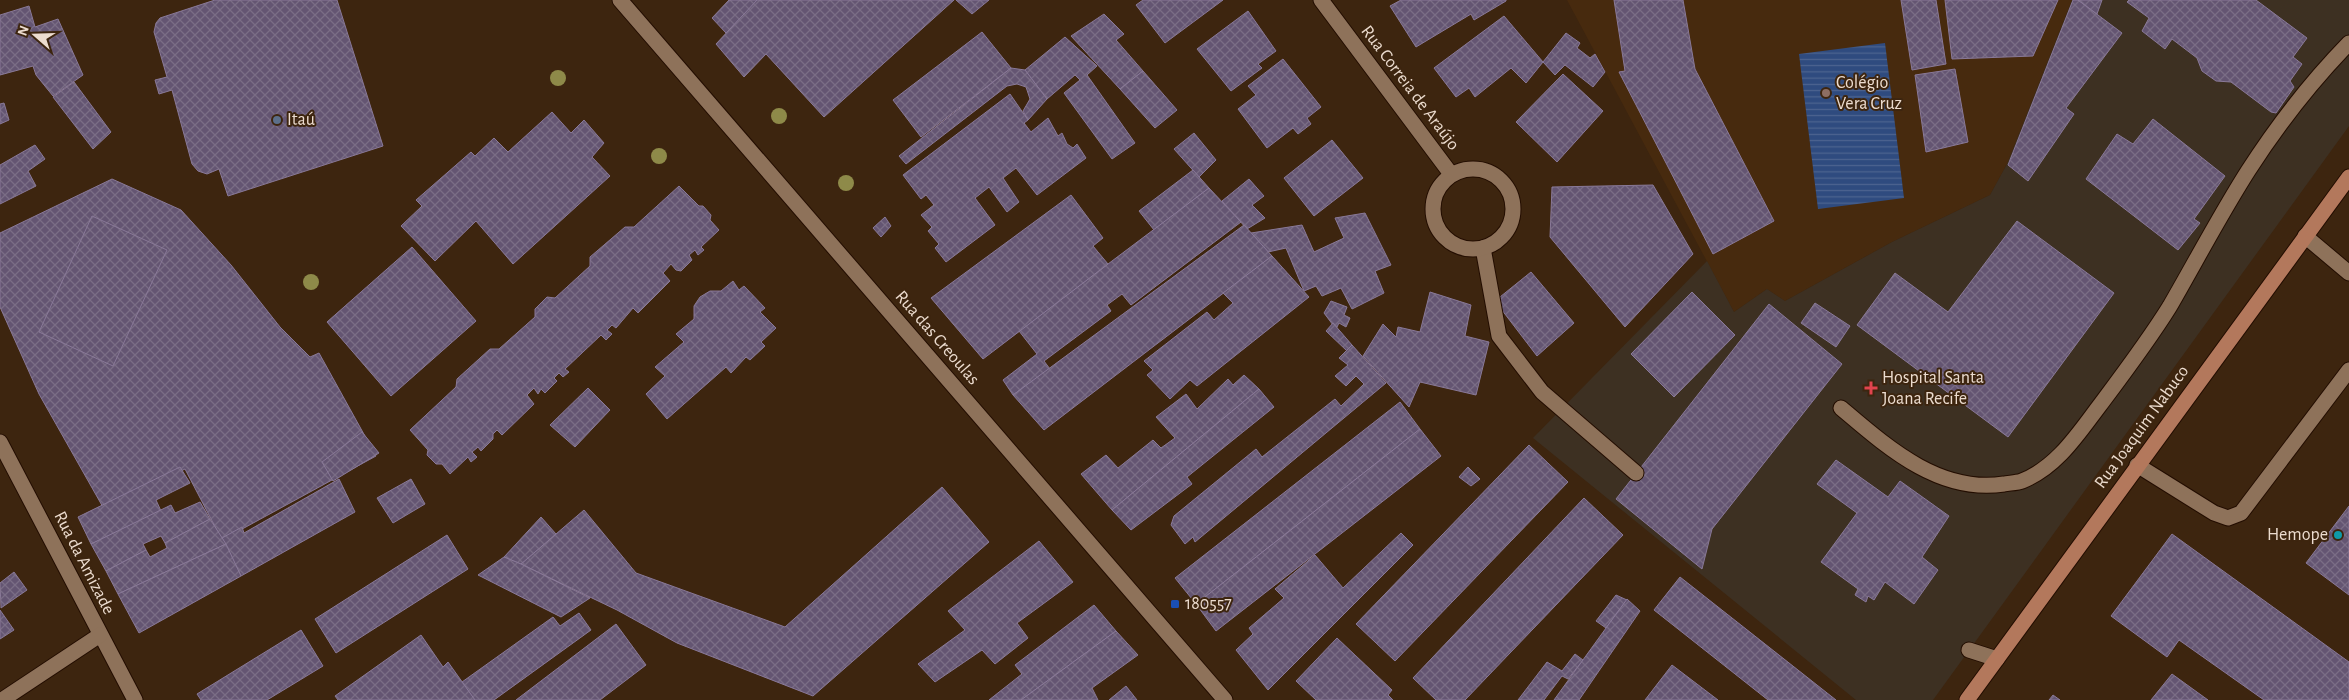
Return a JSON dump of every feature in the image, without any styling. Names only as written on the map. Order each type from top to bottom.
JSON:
[{"type":"main road","name":"Rua das Creoulas","points":[[620,0],[1225,700]]},
{"type":"main road","name":"Rua Correia de Araújo","points":[[1322,0],[1452,174]]},
{"type":"main road","points":[[1841,408],[1902,456],[1932,474],[1960,483],[1990,486],[2021,481],[2052,464],[2077,435],[2124,373],[2169,307],[2248,170],[2313,82],[2349,43]]},
{"type":"main road","name":"Rua Correia de Araújo","points":[[1466,169],[1481,169],[1496,175],[1507,186],[1512,200],[1512,216],[1507,230],[1497,242],[1483,248],[1468,249],[1455,246],[1443,237],[1436,225],[1432,211],[1434,197],[1441,184],[1452,174],[1466,169]]},
{"type":"main road","name":"Rua Joaquim Nabuco","points":[[1967,700],[2349,177]]},
{"type":"main road","points":[[2305,236],[2349,273]]},
{"type":"main road","points":[[1483,248],[1499,336],[1542,392],[1636,473]]},
{"type":"main road","points":[[2137,465],[2214,513],[2228,518],[2241,513],[2349,370]]},
{"type":"main road","name":"Rua da Amizade","points":[[0,442],[135,700]]},
{"type":"main road","points":[[2,700],[100,635]]},
{"type":"main road","points":[[1969,650],[1997,659]]},
{"type":"shaded area","name":"Colégio Vera Cruz","points":[[1567,0],[2072,0],[2007,164],[1990,195],[1892,242],[1785,301],[1767,289],[1734,312]]},
{"type":"shaded area","name":"Hospital Santa Joana Recife","points":[[2072,0],[2349,0],[2349,126],[1933,700],[1856,700],[1533,438],[1707,261],[1734,312],[1767,289],[1785,301],[1892,242],[1990,195],[2007,164]]},
{"type":"water","points":[[1885,43],[1904,198],[1818,209],[1799,54]]},
{"type":"building","name":"Itaú","points":[[215,0],[337,0],[383,146],[228,196],[219,169],[207,174],[198,171],[192,164],[172,90],[159,94],[155,80],[167,77],[154,32],[156,23],[160,18]]},
{"type":"building","points":[[729,0],[758,0],[726,33],[712,18]]},
{"type":"building","points":[[757,0],[954,0],[824,117],[766,54],[744,77],[716,44]]},
{"type":"building","points":[[956,0],[989,0],[972,14]]},
{"type":"building","points":[[1143,0],[1223,0],[1165,43],[1136,5]]},
{"type":"building","points":[[1401,0],[1506,1],[1474,20],[1471,14],[1416,47],[1390,6]]},
{"type":"building","points":[[1614,0],[1683,0],[1695,69],[1774,221],[1713,254],[1619,72],[1625,71]]},
{"type":"building","points":[[1901,0],[1936,0],[1946,64],[1912,70]]},
{"type":"building","points":[[1945,0],[2058,0],[2033,56],[1952,59]]},
{"type":"building","points":[[2073,0],[2078,0],[2122,33],[2066,108],[2074,114],[2028,181],[2008,165]]},
{"type":"building","points":[[2078,0],[2102,0],[2097,14]]},
{"type":"building","points":[[2129,0],[2256,0],[2307,38],[2293,57],[2302,64],[2290,81],[2294,87],[2276,113],[2271,112],[2231,82],[2216,81],[2202,71],[2197,58],[2172,39],[2165,49],[2142,31],[2149,18],[2127,2]]},
{"type":"building","points":[[29,6],[35,27],[58,19],[83,75],[53,96],[36,75],[33,66],[0,75],[0,15]]},
{"type":"building","points":[[1248,11],[1276,51],[1258,64],[1262,68],[1231,91],[1197,49]]},
{"type":"building","points":[[1104,14],[1124,34],[1116,40],[1143,71],[1120,89],[1071,36]]},
{"type":"building","points":[[1504,16],[1543,62],[1526,83],[1511,68],[1475,97],[1469,88],[1456,97],[1434,68]]},
{"type":"building","points":[[982,32],[1011,68],[921,137],[893,100]]},
{"type":"building","points":[[1566,33],[1580,43],[1577,48],[1590,58],[1595,54],[1605,72],[1593,87],[1565,65],[1555,75],[1543,62]]},
{"type":"building","points":[[1065,37],[1097,66],[1087,75],[1135,143],[1112,159],[1064,93],[1080,80],[1075,75],[1047,99],[1025,70]]},
{"type":"building","points":[[1283,59],[1321,107],[1307,118],[1311,124],[1298,134],[1293,128],[1267,148],[1238,109],[1256,95],[1248,86]]},
{"type":"building","points":[[1011,68],[1025,70],[1047,99],[1028,120],[1023,111],[1030,99],[1026,87],[1017,84],[1007,86],[906,164],[899,156]]},
{"type":"building","points":[[1955,69],[1968,142],[1926,152],[1915,75]]},
{"type":"building","points":[[1143,71],[1177,110],[1155,128],[1120,89]]},
{"type":"building","points":[[1563,74],[1603,111],[1557,162],[1516,122]]},
{"type":"building","points":[[74,82],[111,132],[93,149],[53,97]]},
{"type":"building","points":[[1010,94],[1028,120],[1024,123],[1031,132],[1048,118],[1058,136],[1062,133],[1067,144],[1073,148],[1077,144],[1086,158],[1037,195],[1016,168],[1003,178],[1019,202],[1007,212],[989,187],[975,198],[995,225],[946,262],[935,248],[939,244],[928,231],[932,227],[921,215],[934,205],[926,195],[921,199],[903,175]]},
{"type":"building","points":[[4,103],[9,120],[0,124],[0,104]]},
{"type":"building","points":[[552,112],[571,133],[584,120],[604,143],[592,157],[610,176],[513,264],[476,221],[435,261],[401,226],[422,206],[416,200],[471,152],[475,156],[494,138],[508,152]]},
{"type":"building","points":[[2153,119],[2225,176],[2194,219],[2200,223],[2178,250],[2086,179],[2117,134],[2133,144]]},
{"type":"building","points":[[1194,133],[1216,160],[1199,177],[1174,149]]},
{"type":"building","points":[[1332,140],[1363,178],[1314,216],[1284,178]]},
{"type":"building","points":[[35,145],[45,159],[28,171],[36,186],[0,204],[0,165]]},
{"type":"building","points":[[1193,170],[1209,188],[1154,230],[1139,211]]},
{"type":"building","points":[[112,179],[181,210],[231,265],[280,327],[310,357],[319,353],[376,456],[222,540],[185,469],[104,509],[39,394],[0,307],[0,233]]},
{"type":"building","points":[[1249,179],[1264,196],[1252,205],[1265,218],[1247,229],[1222,201]]},
{"type":"building","points":[[1653,185],[1693,254],[1625,327],[1550,237],[1552,187]]},
{"type":"building","points":[[679,186],[699,206],[703,206],[711,215],[710,220],[719,230],[701,247],[704,250],[698,255],[695,250],[689,255],[692,260],[681,271],[676,270],[671,264],[663,273],[670,281],[638,313],[633,308],[616,328],[612,325],[607,330],[612,334],[606,340],[601,335],[565,369],[569,372],[563,377],[559,373],[554,378],[557,381],[545,393],[541,389],[538,394],[534,388],[527,395],[534,404],[502,435],[497,430],[493,434],[493,439],[481,451],[478,447],[472,452],[477,457],[471,462],[468,457],[450,474],[442,464],[436,464],[427,455],[428,450],[410,430],[456,387],[457,379],[490,349],[499,349],[535,317],[535,309],[547,297],[555,298],[590,266],[590,257],[625,227],[634,227]]},
{"type":"building","points":[[1209,188],[1241,222],[1131,305],[1122,294],[1107,305],[1111,311],[1044,361],[1050,369],[1013,395],[1003,380],[1037,354],[1019,331]]},
{"type":"building","points":[[1071,195],[1103,238],[1093,246],[1108,264],[983,359],[931,298]]},
{"type":"building","points":[[1365,213],[1391,265],[1375,271],[1384,293],[1352,309],[1341,288],[1322,296],[1316,286],[1304,291],[1286,248],[1268,252],[1251,233],[1302,225],[1314,252],[1344,238],[1335,218]]},
{"type":"building","points":[[92,216],[167,250],[113,366],[39,332]]},
{"type":"building","points":[[885,217],[891,226],[881,237],[873,228]]},
{"type":"building","points":[[2017,221],[2114,293],[2008,437],[1857,325],[1895,273],[1948,312]]},
{"type":"building","points":[[1244,225],[1272,256],[1044,430],[1013,395]]},
{"type":"building","points":[[412,247],[476,321],[391,396],[327,322]]},
{"type":"building","points":[[1272,256],[1309,297],[1197,386],[1190,380],[1170,399],[1147,375],[1153,370],[1144,361],[1207,312],[1214,320],[1233,303],[1223,293]]},
{"type":"building","points":[[1531,272],[1574,323],[1537,356],[1495,301]]},
{"type":"building","points":[[733,281],[739,290],[744,286],[765,308],[760,312],[776,328],[761,342],[765,346],[750,360],[746,357],[731,373],[726,367],[667,419],[646,394],[665,376],[655,367],[684,342],[676,334],[694,319],[694,306],[700,297],[710,291],[721,291]]},
{"type":"building","points":[[1430,292],[1471,305],[1465,336],[1489,342],[1476,395],[1420,382],[1409,407],[1363,356],[1383,324],[1396,337],[1398,327],[1420,332]]},
{"type":"building","points":[[1692,292],[1735,335],[1674,397],[1631,354]]},
{"type":"building","points":[[1331,301],[1347,307],[1344,315],[1350,318],[1346,327],[1339,323],[1336,329],[1324,313]]},
{"type":"building","points":[[1815,303],[1850,326],[1836,347],[1801,323]]},
{"type":"building","points":[[1769,304],[1842,364],[1712,529],[1702,569],[1616,499]]},
{"type":"building","points":[[1333,323],[1352,345],[1347,351],[1326,331]]},
{"type":"building","points":[[1352,345],[1386,383],[1195,542],[1193,537],[1185,544],[1171,525],[1174,516],[1256,449],[1262,457],[1335,399],[1341,406],[1364,384],[1356,376],[1346,386],[1335,376],[1348,365],[1339,358]]},
{"type":"building","points":[[1244,375],[1259,389],[1112,510],[1081,474],[1106,455],[1118,468],[1153,440],[1161,448],[1175,438],[1156,417],[1186,394],[1197,409],[1228,379],[1233,385]]},
{"type":"building","points":[[588,388],[610,410],[575,447],[550,425]]},
{"type":"building","points":[[1259,389],[1274,407],[1187,477],[1192,484],[1131,530],[1112,510]]},
{"type":"building","points":[[1400,402],[1420,429],[1196,604],[1175,578]]},
{"type":"building","points":[[1420,429],[1441,456],[1216,631],[1196,604]]},
{"type":"building","points":[[362,432],[379,453],[333,481],[322,462]]},
{"type":"building","points":[[1529,445],[1568,482],[1395,661],[1356,624]]},
{"type":"building","points":[[1836,460],[1888,497],[1900,481],[1949,516],[1922,557],[1938,570],[1914,604],[1885,582],[1874,600],[1868,596],[1866,602],[1855,595],[1858,589],[1821,562],[1857,513],[1817,484]]},
{"type":"building","points":[[180,467],[190,483],[156,500],[161,511],[91,544],[78,517]]},
{"type":"building","points":[[1468,467],[1480,479],[1471,486],[1459,477]]},
{"type":"building","points":[[339,479],[355,512],[241,576],[222,538],[242,527],[244,533]]},
{"type":"building","points":[[411,479],[425,504],[393,523],[377,498]]},
{"type":"building","points":[[942,487],[989,542],[813,696],[677,643],[617,610],[521,564],[584,510],[636,573],[785,627]]},
{"type":"building","points":[[1584,498],[1623,535],[1465,700],[1436,700],[1413,678]]},
{"type":"building","points":[[200,502],[210,519],[165,543],[161,536],[143,544],[146,550],[106,571],[91,544],[171,505],[175,513]]},
{"type":"building","name":"Hemope","points":[[2349,506],[2349,595],[2306,563]]},
{"type":"building","points":[[541,517],[556,534],[521,564],[504,557]]},
{"type":"building","points":[[210,519],[226,544],[118,594],[106,571],[146,550],[150,557],[167,548],[165,543]]},
{"type":"building","points":[[1401,533],[1413,545],[1268,690],[1236,650],[1253,634],[1249,628],[1284,598],[1275,589],[1315,555],[1343,588]]},
{"type":"building","points":[[2172,534],[2349,662],[2349,700],[2264,700],[2179,640],[2167,657],[2111,616]]},
{"type":"building","points":[[447,535],[468,569],[336,653],[315,619]]},
{"type":"building","points":[[1039,541],[1073,582],[1017,623],[1028,638],[995,664],[982,650],[935,682],[918,664],[965,630],[948,611]]},
{"type":"building","points":[[226,544],[241,576],[139,633],[118,594]]},
{"type":"building","points":[[504,557],[590,598],[561,617],[478,575]]},
{"type":"building","points":[[14,572],[27,590],[1,608],[0,583]]},
{"type":"building","points":[[1680,577],[1836,700],[1768,700],[1654,610]]},
{"type":"building","points":[[1616,595],[1627,600],[1606,628],[1596,621]]},
{"type":"building","points":[[1627,599],[1640,611],[1579,700],[1554,700]]},
{"type":"building","points":[[1094,605],[1116,631],[1021,700],[989,700],[1022,674],[1015,665]]},
{"type":"building","points":[[0,610],[14,630],[0,639]]},
{"type":"building","points":[[579,613],[591,630],[494,700],[474,700],[462,682],[553,617],[560,626]]},
{"type":"building","points":[[616,624],[646,665],[600,700],[516,700]]},
{"type":"building","points":[[301,630],[323,666],[267,700],[201,700],[197,694]]},
{"type":"building","points":[[1116,631],[1138,655],[1092,688],[1098,700],[1021,700]]},
{"type":"building","points":[[421,635],[443,667],[448,662],[475,700],[338,700],[335,696]]},
{"type":"building","points":[[1337,638],[1392,690],[1388,695],[1393,700],[1316,700],[1296,681]]},
{"type":"building","points":[[1575,654],[1583,660],[1568,679],[1562,676],[1544,700],[1518,700],[1547,662],[1562,671]]},
{"type":"building","points":[[1672,665],[1718,700],[1645,700]]},
{"type":"building","points":[[2172,674],[2208,700],[2151,700]]},
{"type":"building","points":[[1126,686],[1137,700],[1109,700]]},
{"type":"building","points":[[2053,695],[2060,700],[2049,700]]},
{"type":"place","name":"Colégio Vera Cruz","points":[[1826,93]]},
{"type":"place","name":"Itaú","points":[[277,120]]},
{"type":"place","name":"Hospital Santa Joana Recife","points":[[1871,388]]},
{"type":"place","name":"Hemope","points":[[2338,535]]},
{"type":"place","name":"180557","points":[[1175,604]]}]
